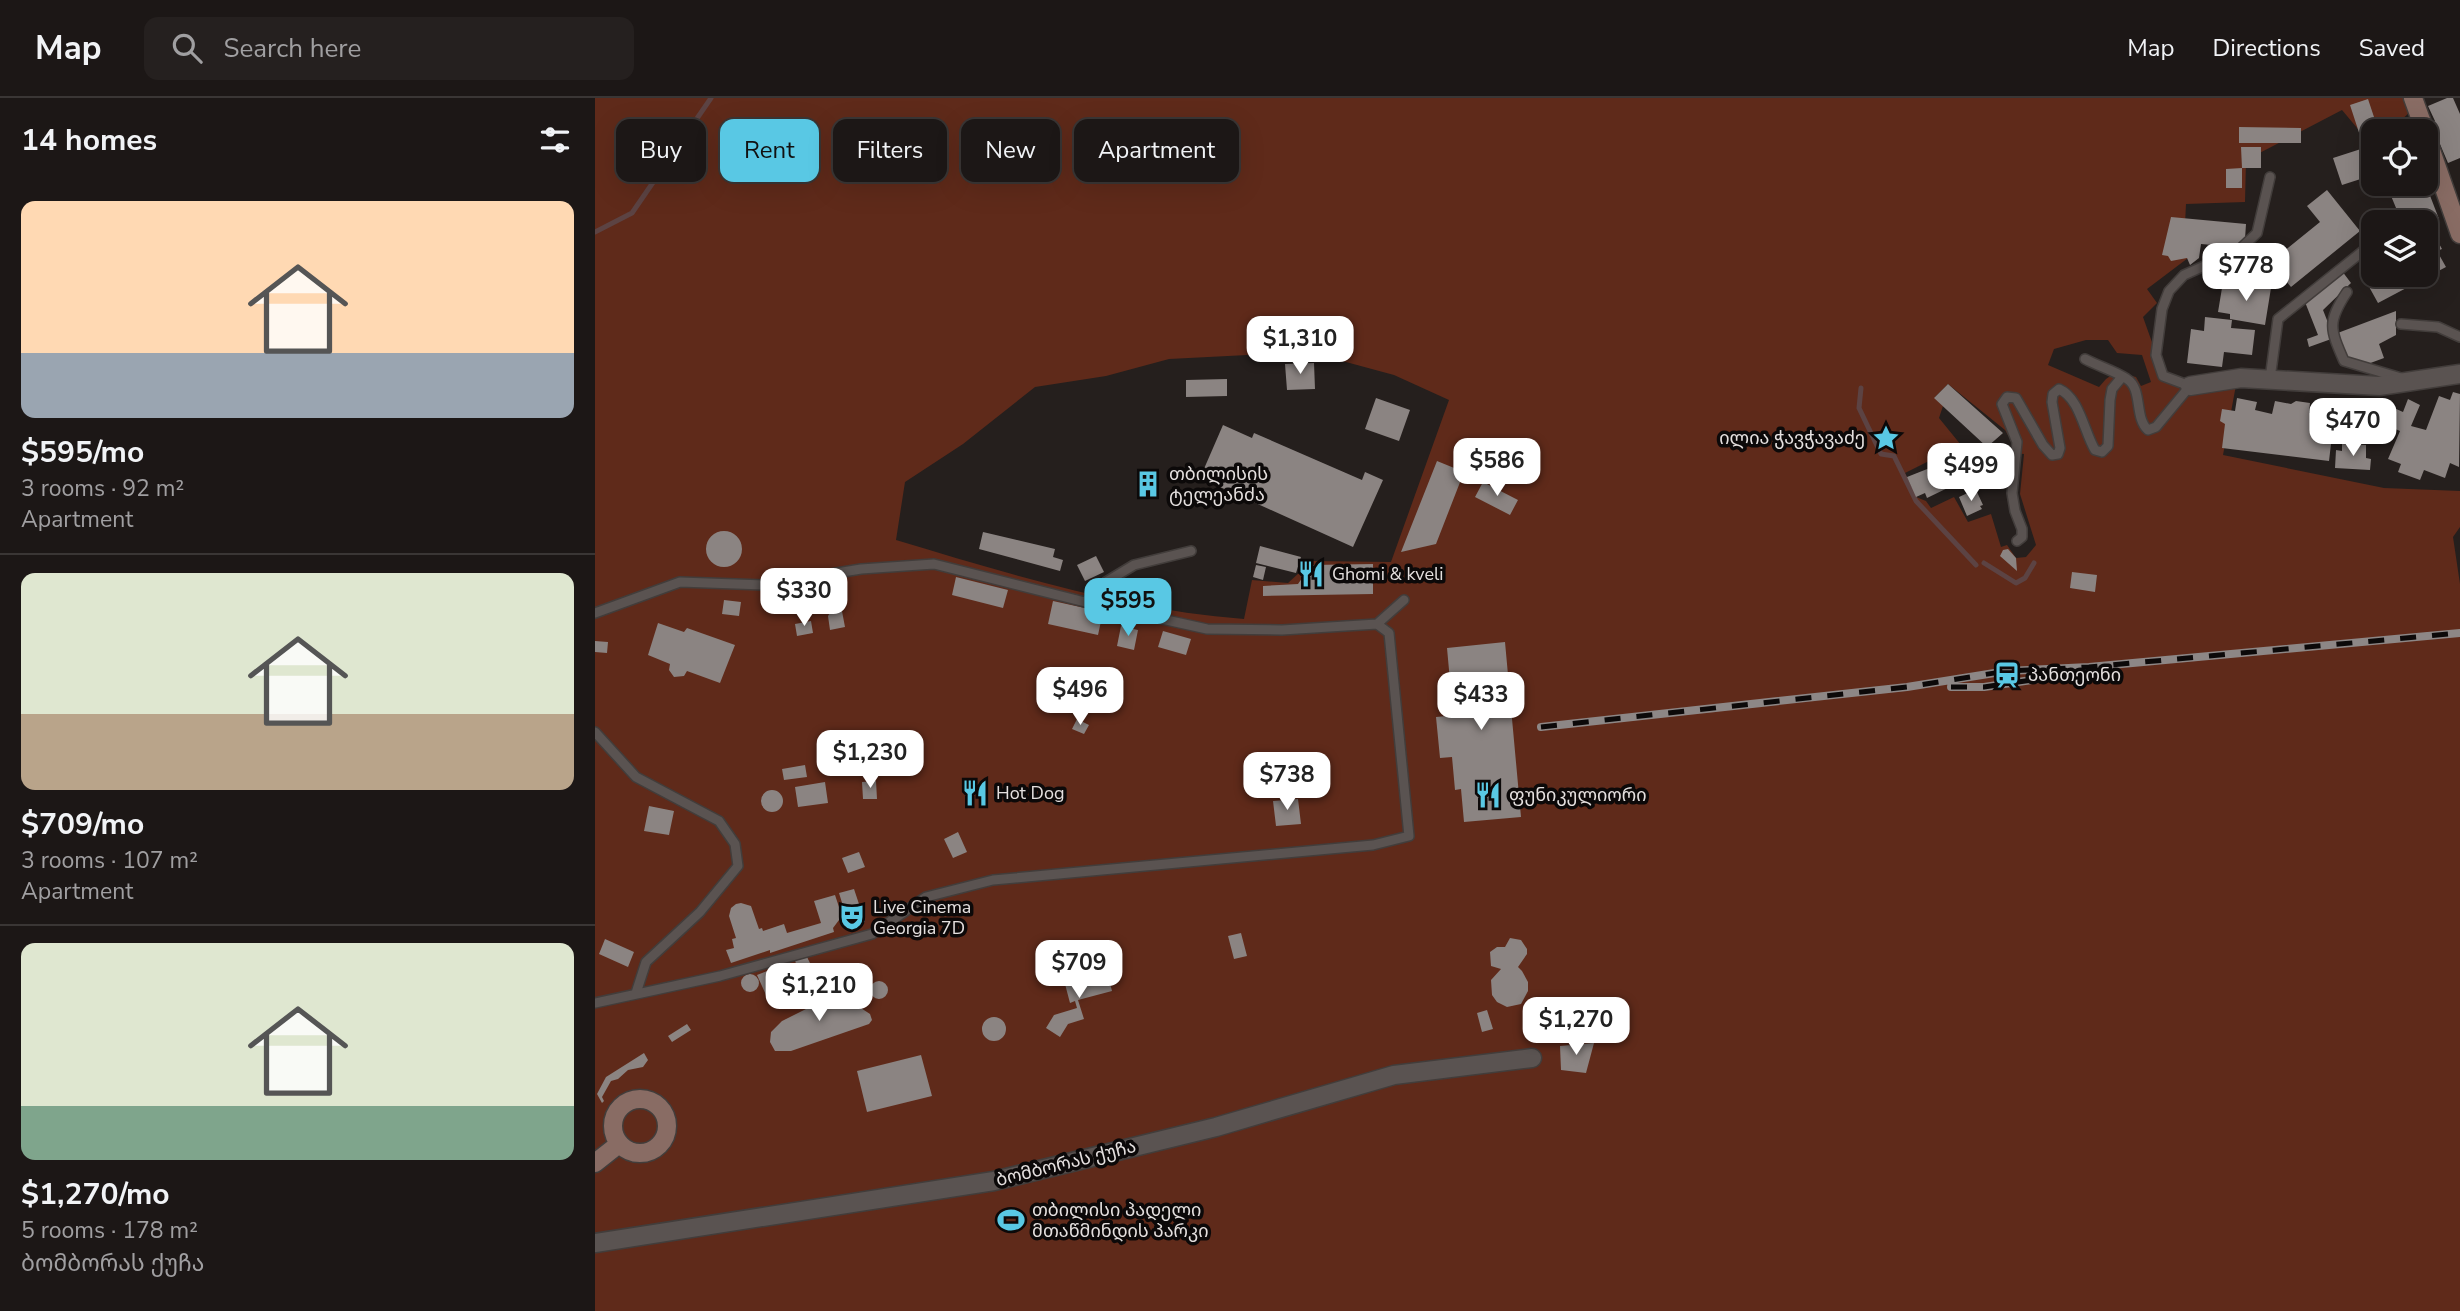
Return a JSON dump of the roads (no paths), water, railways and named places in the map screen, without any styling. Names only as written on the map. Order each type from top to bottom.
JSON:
[{"type":"street","points":[[2413,98],[2420,119]]},
{"type":"street","points":[[2438,170],[2460,234]]},
{"type":"street","points":[[2190,386],[2220,380],[2270,379],[2368,385],[2460,374]]},
{"type":"street","name":"ბომბორას ქუჩა","points":[[595,1243],[994,1181],[1216,1126],[1395,1076],[1532,1058]]},
{"type":"street","points":[[595,1163],[619,1144]]},
{"type":"lane","points":[[2085,359],[2128,379],[2134,390],[2141,424],[2148,430],[2156,427],[2190,386],[2164,376],[2155,355],[2162,309],[2169,291],[2184,275],[2238,251],[2257,233],[2270,177]]},
{"type":"lane","points":[[2270,379],[2278,319],[2361,253]]},
{"type":"lane","points":[[2347,292],[2331,319],[2344,361],[2410,381]]},
{"type":"lane","points":[[2401,324],[2438,327],[2460,337]]},
{"type":"lane","points":[[2017,541],[2022,537],[2022,529],[2012,493],[2017,442],[2002,404],[2007,397],[2016,398],[2043,445],[2052,455],[2058,454],[2060,448],[2053,394],[2059,389],[2066,392],[2075,404],[2095,450],[2102,452],[2108,446],[2112,389],[2122,377]]},
{"type":"lane","points":[[1085,602],[1106,582],[1134,565],[1191,551]]},
{"type":"lane","points":[[595,613],[680,582],[764,585],[861,569],[934,564],[1207,629],[1282,630],[1377,624],[1404,600]]},
{"type":"lane","points":[[595,1003],[720,976],[872,934],[926,897],[993,880],[1373,845],[1409,836],[1389,634],[1377,624]]},
{"type":"lane","points":[[595,732],[636,777],[719,821],[735,844],[738,866],[700,912],[646,962],[636,993]]},
{"type":"waterway","points":[[595,232],[632,213],[711,98]]},
{"type":"waterway","points":[[1861,388],[1859,408],[1881,454],[1894,456],[1916,501],[1976,565]]},
{"type":"waterway","points":[[1984,563],[2016,583],[2025,578],[2034,563]]},
{"type":"railway","points":[[1541,727],[1907,687],[2007,671],[2089,667],[2460,633]]},
{"type":"railway","points":[[1951,687],[1984,687],[2059,676]]},
{"type":"place","name":"ილია ჭავჭავაძე","points":[[1886,438]]},
{"type":"place","name":"თბილისის ტელეანძა","points":[[1148,484]]},
{"type":"place","name":"Ghomi & kveli","points":[[1311,574]]},
{"type":"place","name":"პანთეონი","points":[[2007,675]]},
{"type":"place","name":"Hot Dog","points":[[975,793]]},
{"type":"place","name":"ფუნიკულიორი","points":[[1488,795]]},
{"type":"place","name":"Live Cinema Georgia 7D","points":[[852,917]]},
{"type":"place","name":"თბილისი პადელი მთაწმინდის პარკი","points":[[1011,1220]]}]
